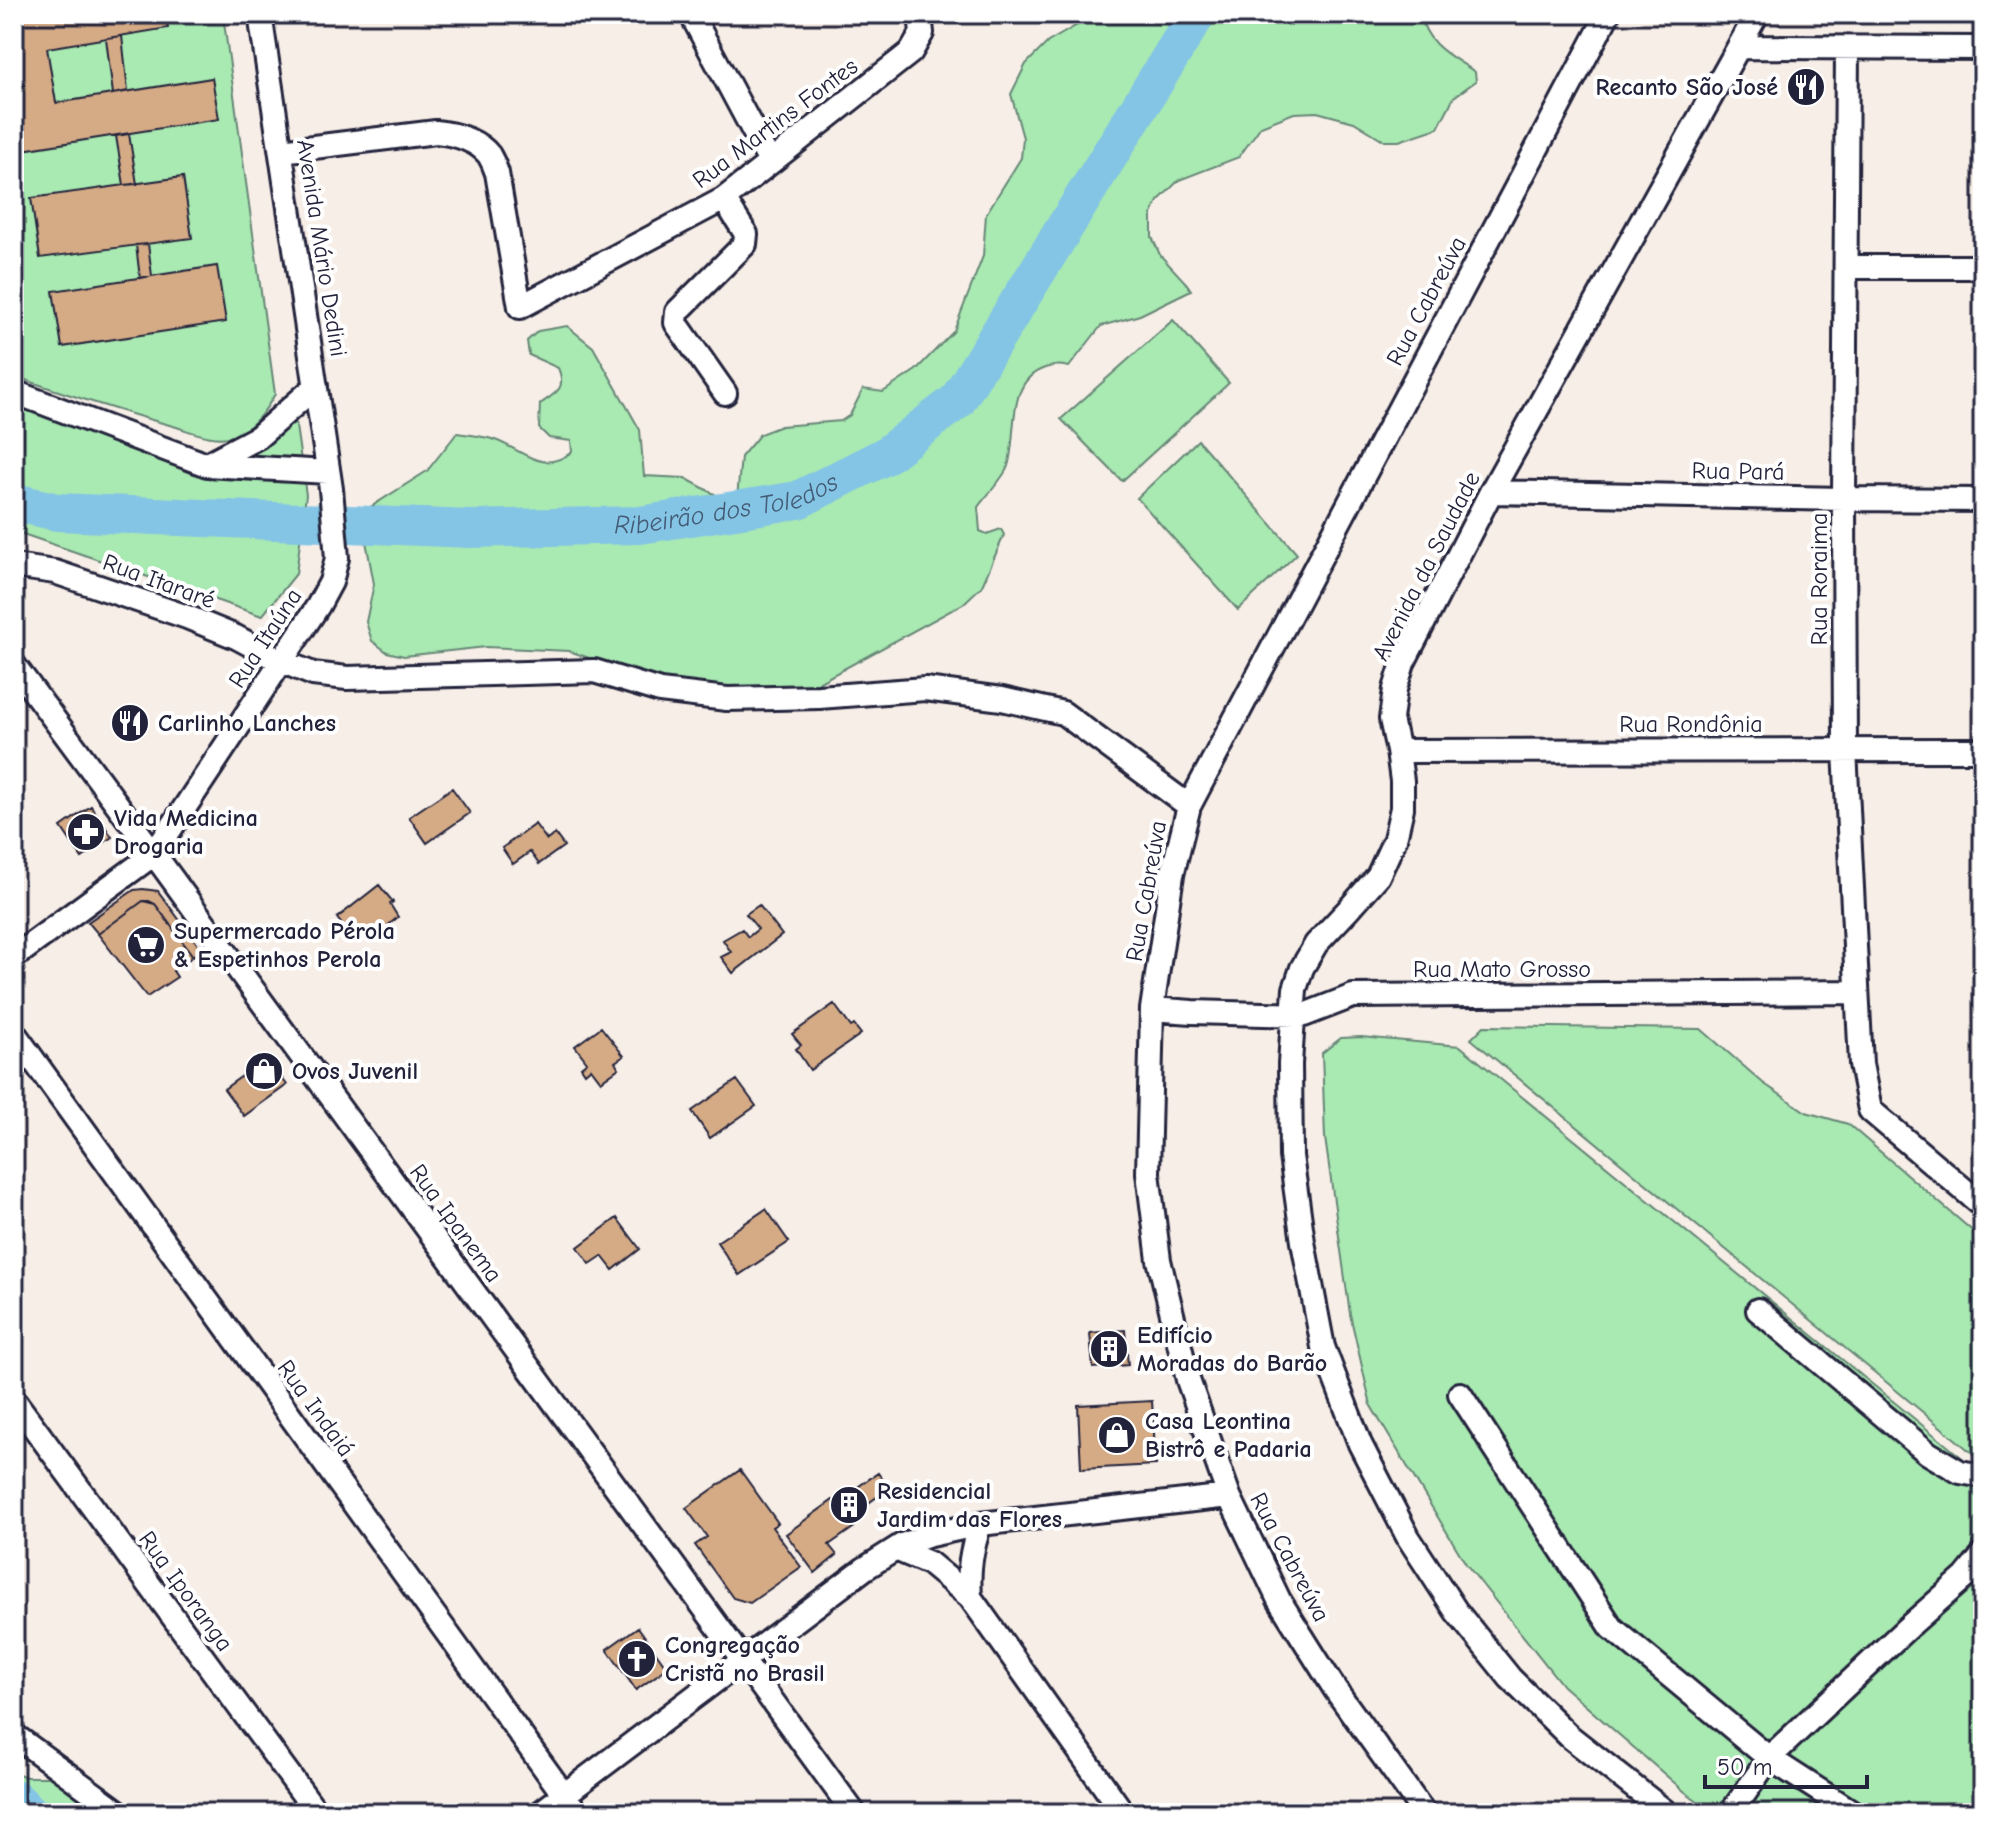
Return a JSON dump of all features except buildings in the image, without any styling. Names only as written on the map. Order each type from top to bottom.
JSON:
[{"type":"street","name":"Avenida Mário Dedini","points":[[260,14],[329,481]]},
{"type":"street","points":[[691,14],[770,162]]},
{"type":"street","name":"Rua Cabreúva","points":[[1424,1813],[1335,1689],[1279,1600],[1229,1496],[1188,1380],[1159,1260],[1148,1173],[1152,1009],[1172,875],[1189,806],[1608,14]]},
{"type":"street","name":"Avenida da Saudade","points":[[1667,1813],[1569,1736],[1510,1678],[1456,1611],[1424,1562],[1360,1444],[1323,1347],[1303,1242],[1291,1156],[1290,1064],[1295,989],[1302,968],[1316,944],[1378,876],[1395,839],[1402,808],[1402,781],[1391,719],[1403,663],[1491,492],[1757,14]]},
{"type":"street","name":"Rua Martins Fontes","points":[[281,151],[436,132],[456,134],[475,144],[489,155],[497,173],[520,307],[724,199],[911,52],[921,23]]},
{"type":"street","points":[[1740,47],[1983,48]]},
{"type":"street","name":"Rua Roraima","points":[[1847,48],[1845,750],[1861,1064],[1870,1110],[1983,1206]]},
{"type":"street","points":[[724,199],[746,234],[745,244],[677,312],[676,323],[725,393]]},
{"type":"street","points":[[1846,267],[1983,267]]},
{"type":"street","points":[[207,465],[258,437],[316,386]]},
{"type":"street","points":[[14,392],[207,465],[329,481]]},
{"type":"street","name":"Rua Itaúna","points":[[14,957],[154,854],[331,582],[337,558],[329,481]]},
{"type":"street","name":"Rua Pará","points":[[1491,492],[1983,500]]},
{"type":"street","name":"Rua Itararé","points":[[14,566],[55,572],[187,617],[313,674],[347,678],[594,671],[660,691],[727,699],[819,697],[925,689],[1002,699],[1063,713],[1189,806]]},
{"type":"street","name":"Rua Ipanema","points":[[14,665],[854,1813]]},
{"type":"street","name":"Rua Rondônia","points":[[1398,751],[1983,750]]},
{"type":"street","name":"Rua Mato Grosso","points":[[1152,1009],[1304,1015],[1353,996],[1856,992]]},
{"type":"street","name":"Rua Indaiá","points":[[14,1033],[570,1804]]},
{"type":"street","points":[[1758,1310],[1928,1453],[1960,1472],[1983,1476]]},
{"type":"street","points":[[1460,1394],[1612,1628],[1769,1758],[1854,1813]]},
{"type":"street","name":"Rua Iporanga","points":[[14,1400],[317,1813]]},
{"type":"street","points":[[540,1813],[570,1804],[743,1661],[864,1569],[896,1549],[930,1535],[980,1524],[1229,1496]]},
{"type":"street","points":[[970,1597],[970,1553],[980,1524]]},
{"type":"street","points":[[896,1549],[929,1563],[970,1597],[1123,1813]]},
{"type":"street","points":[[1731,1813],[1769,1758],[1965,1577],[1983,1555]]},
{"type":"street","points":[[14,1735],[120,1813]]},
{"type":"green space","points":[[14,14],[219,14],[224,22],[275,394],[258,419],[240,433],[218,438],[202,435],[14,376]]},
{"type":"green space","points":[[1135,14],[1420,14],[1434,42],[1475,72],[1476,81],[1454,97],[1438,128],[1399,141],[1385,141],[1354,122],[1317,112],[1294,113],[1261,126],[1239,157],[1179,180],[1158,201],[1152,214],[1152,237],[1160,255],[1191,290],[1140,315],[1101,326],[1069,367],[1045,368],[1024,384],[1015,410],[1008,466],[978,507],[980,531],[987,534],[1001,529],[1004,535],[982,586],[963,604],[809,688],[682,700],[604,663],[569,651],[486,647],[404,656],[387,652],[372,641],[366,622],[374,584],[363,525],[369,508],[427,471],[457,433],[495,440],[542,461],[561,459],[572,452],[571,441],[549,438],[539,428],[540,404],[558,390],[561,381],[558,368],[529,355],[527,341],[538,331],[567,326],[593,347],[640,430],[644,476],[685,478],[729,502],[737,498],[741,457],[760,434],[781,426],[841,421],[850,415],[863,389],[883,392],[916,370],[954,331],[983,256],[986,214],[1021,158],[1023,138],[1011,94],[1026,64],[1048,42],[1079,24]]},
{"type":"green space","points":[[1173,320],[1229,383],[1122,481],[1061,419]]},
{"type":"green space","points":[[14,398],[217,453],[295,419],[306,495],[296,574],[262,616],[14,531]]},
{"type":"green space","points":[[1198,440],[1297,554],[1238,610],[1137,498]]},
{"type":"green space","points":[[1484,1026],[1701,1029],[1763,1083],[1806,1112],[1848,1124],[1983,1240],[1983,1456],[1977,1457],[1471,1039]]},
{"type":"green space","points":[[1341,1038],[1460,1046],[1972,1466],[1983,1463],[1983,1813],[1715,1813],[1685,1792],[1563,1686],[1466,1564],[1371,1406],[1350,1314],[1325,1138],[1322,1053]]},
{"type":"green space","points":[[14,1772],[26,1777],[60,1777],[109,1813],[14,1813]]},
{"type":"waterway","name":"Ribeirão dos Toledos","points":[[14,502],[57,512],[471,529],[640,525],[798,500],[885,456],[957,401],[1197,14]]},
{"type":"waterway","name":"Ribeirão dos Toledos","points":[[14,1798],[30,1813]]},
{"type":"place","name":"Recanto São José","points":[[1806,87]]},
{"type":"place","name":"Carlinho Lanches","points":[[130,723]]},
{"type":"place","name":"Vida Medicina Drogaria","points":[[86,832]]},
{"type":"place","name":"Supermercado Pérola & Espetinhos Perola","points":[[146,945]]},
{"type":"place","name":"Ovos Juvenil","points":[[264,1071]]},
{"type":"place","name":"Edifício Moradas do Barão","points":[[1109,1349]]},
{"type":"place","name":"Casa Leontina Bistrô e Padaria","points":[[1117,1435]]},
{"type":"place","name":"Residencial Jardim das Flores","points":[[849,1505]]},
{"type":"place","name":"Congregação Cristã no Brasil","points":[[637,1659]]}]
